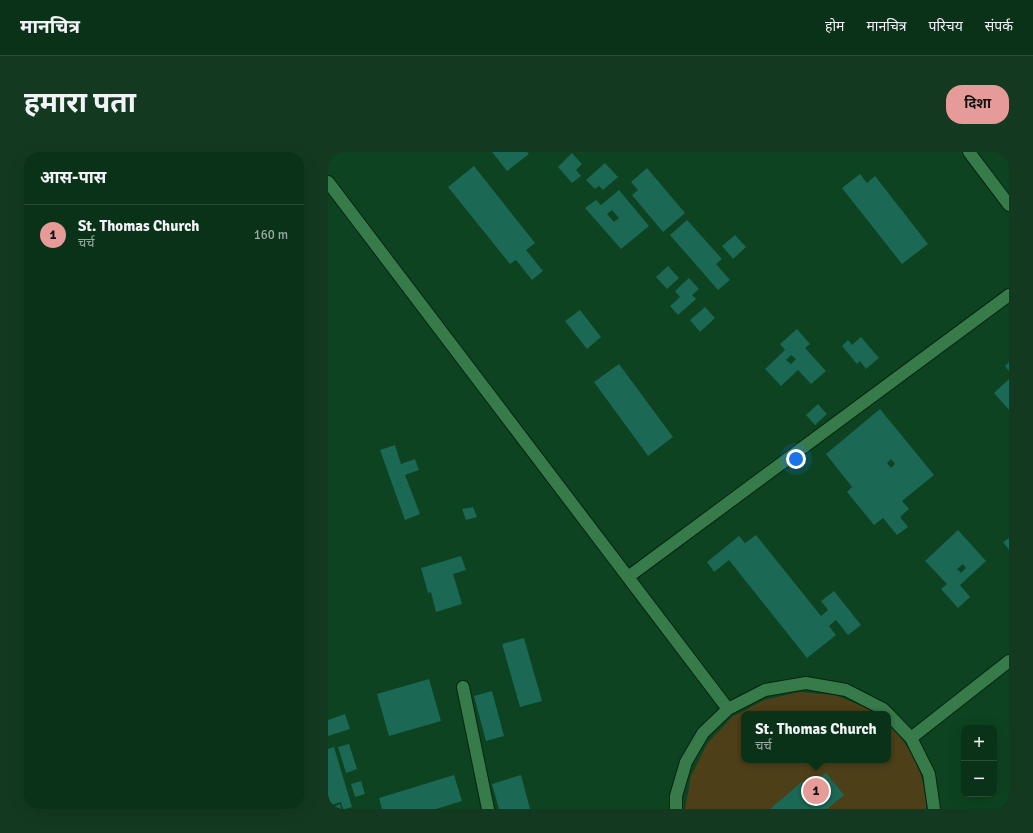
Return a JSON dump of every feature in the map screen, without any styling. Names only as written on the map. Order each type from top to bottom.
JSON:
[{"type":"street","points":[[969,152],[1009,205]]},
{"type":"street","points":[[328,182],[728,708]]},
{"type":"street","points":[[628,576],[1009,295]]},
{"type":"street","points":[[911,738],[1009,661]]},
{"type":"street","points":[[676,809],[676,796],[686,762],[704,733],[728,708],[765,690],[806,683],[846,690],[885,711]]},
{"type":"street","points":[[463,687],[488,809]]},
{"type":"street","points":[[891,717],[911,738],[929,774],[934,809]]},
{"type":"shaded area","points":[[799,692],[835,695],[871,711],[743,711],[764,700]]},
{"type":"shaded area","points":[[741,712],[741,763],[891,763],[891,728],[904,742],[916,763],[924,786],[926,809],[685,809],[691,776],[707,744],[732,717]]},
{"type":"building","points":[[492,152],[527,152],[529,154],[507,171]]},
{"type":"building","points":[[572,153],[582,164],[576,170],[581,176],[572,183],[558,167]]},
{"type":"building","points":[[605,163],[618,177],[603,190],[599,186],[595,189],[586,180]]},
{"type":"building","points":[[474,166],[535,243],[526,250],[543,271],[532,280],[516,260],[510,264],[448,187]]},
{"type":"building","points":[[647,168],[685,213],[663,232],[632,195],[638,190],[631,182]]},
{"type":"building","points":[[860,174],[867,183],[875,176],[928,244],[902,264],[842,188]]},
{"type":"building","points":[[619,190],[649,226],[621,249],[585,208],[596,200],[601,205]],"holes":[[[612,210],[619,218],[614,222],[607,214]]]},
{"type":"building","points":[[687,220],[722,259],[716,264],[730,280],[718,290],[670,235]]},
{"type":"building","points":[[735,235],[746,247],[733,259],[722,246]]},
{"type":"building","points":[[668,266],[679,278],[667,289],[656,277]]},
{"type":"building","points":[[689,278],[699,289],[692,295],[696,299],[678,315],[670,306],[680,297],[675,291]]},
{"type":"building","points":[[705,307],[715,318],[700,332],[690,320]]},
{"type":"building","points":[[580,310],[601,337],[587,349],[565,321]]},
{"type":"building","points":[[797,329],[810,344],[805,348],[826,371],[811,384],[798,370],[781,386],[765,369],[785,350],[780,344]],"holes":[[[791,355],[796,359],[791,364],[786,360]]]},
{"type":"building","points":[[861,337],[879,358],[866,369],[860,361],[857,364],[842,346],[848,340],[852,345]]},
{"type":"building","points":[[1009,362],[1009,371],[1005,366]]},
{"type":"building","points":[[619,364],[673,437],[648,456],[594,382]]},
{"type":"building","points":[[1009,379],[1009,410],[994,393]]},
{"type":"building","points":[[818,404],[827,414],[815,425],[806,415]]},
{"type":"building","points":[[880,409],[934,475],[902,501],[909,509],[900,517],[908,527],[897,535],[883,518],[874,525],[847,492],[852,487],[826,454]],"holes":[[[891,459],[895,464],[891,468],[887,463]]]},
{"type":"building","points":[[395,445],[401,464],[415,459],[419,470],[405,475],[420,514],[405,520],[380,450]]},
{"type":"building","points":[[473,507],[477,517],[466,520],[462,509]]},
{"type":"building","points":[[958,530],[986,561],[960,585],[970,597],[958,608],[941,589],[947,584],[925,561]],"holes":[[[963,564],[966,568],[961,573],[957,569]]]},
{"type":"building","points":[[756,535],[821,616],[828,610],[821,601],[834,591],[861,625],[848,635],[836,620],[829,626],[836,635],[807,658],[729,560],[714,572],[707,562],[739,536],[745,543]]},
{"type":"building","points":[[1009,538],[1009,550],[1003,542]]},
{"type":"building","points":[[461,556],[466,570],[453,574],[462,604],[436,612],[431,592],[428,593],[421,568]]},
{"type":"building","points":[[524,638],[542,701],[520,707],[502,644]]},
{"type":"building","points":[[429,679],[441,721],[389,736],[377,694]]},
{"type":"building","points":[[492,691],[504,736],[486,741],[474,696]]},
{"type":"building","points":[[345,714],[350,729],[328,736],[328,720]]},
{"type":"building","points":[[349,744],[357,769],[346,773],[338,747]]},
{"type":"building","points":[[334,747],[352,807],[345,809],[343,809],[341,802],[328,806],[328,749]]},
{"type":"building","points":[[826,773],[844,795],[827,809],[770,809],[803,781],[808,788]]},
{"type":"building","points":[[454,775],[462,801],[436,809],[382,809],[379,798]]},
{"type":"building","points":[[521,775],[530,809],[499,809],[492,784]]},
{"type":"building","points":[[361,781],[365,794],[355,797],[351,784]]},
{"type":"building","points":[[340,804],[341,809],[329,809]]},
{"type":"place","name":"St. Thomas Church","points":[[816,791]]}]
